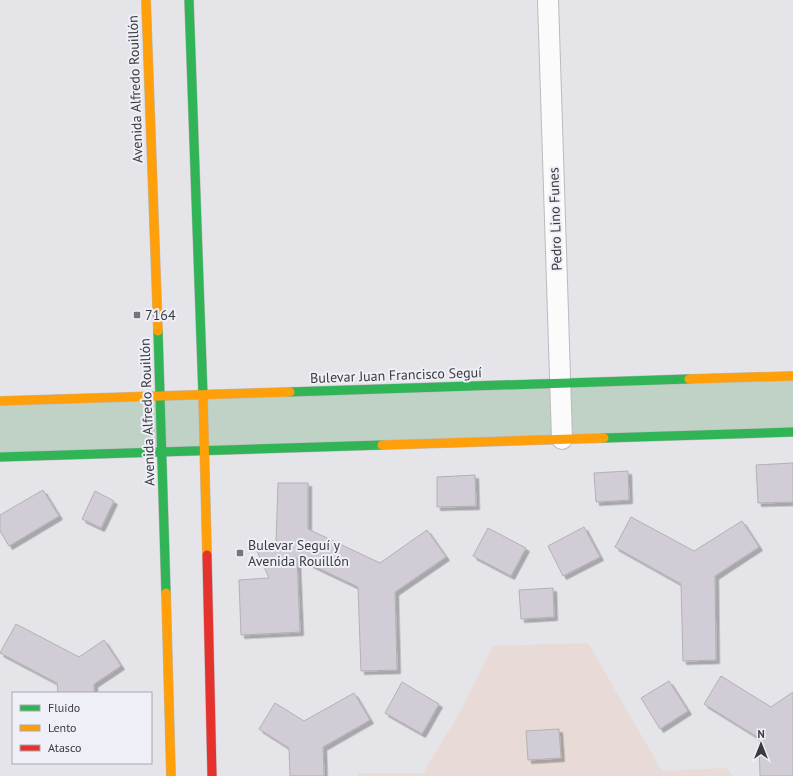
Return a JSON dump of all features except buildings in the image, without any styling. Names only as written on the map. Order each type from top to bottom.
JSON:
[{"type":"main road","name":"Avenida Alfredo Rouillón","points":[[146,0],[162,452],[171,776]]},
{"type":"main road","points":[[189,0],[205,450],[212,776]]},
{"type":"main road","name":"Bulevar Juan Francisco Seguí","points":[[0,401],[793,376]]},
{"type":"main road","points":[[0,457],[793,432]]},
{"type":"street","name":"Pedro Lino Funes","points":[[548,0],[562,439]]},
{"type":"shaded area","points":[[588,643],[662,771],[726,768],[733,776],[357,776],[359,773],[423,773],[460,712],[493,646]]},
{"type":"green space","points":[[793,376],[793,432],[0,457],[0,401]]},
{"type":"traffic: fast","points":[[189,0],[203,396]]},
{"type":"traffic: fast","points":[[158,331],[166,593]]},
{"type":"traffic: fast","points":[[290,392],[689,379]]},
{"type":"traffic: fast","points":[[604,438],[793,432]]},
{"type":"traffic: fast","points":[[0,457],[382,445]]},
{"type":"traffic: slow","points":[[146,0],[158,331]]},
{"type":"traffic: slow","points":[[689,379],[793,376]]},
{"type":"traffic: slow","points":[[0,401],[290,392]]},
{"type":"traffic: slow","points":[[203,396],[207,555]]},
{"type":"traffic: slow","points":[[382,445],[604,438]]},
{"type":"traffic: slow","points":[[166,593],[171,776]]},
{"type":"traffic: jam","points":[[207,555],[212,776]]},
{"type":"place","name":"7164","points":[[137,315]]},
{"type":"place","name":"Bulevar Seguí y Avenida Rouillón","points":[[240,553]]}]
